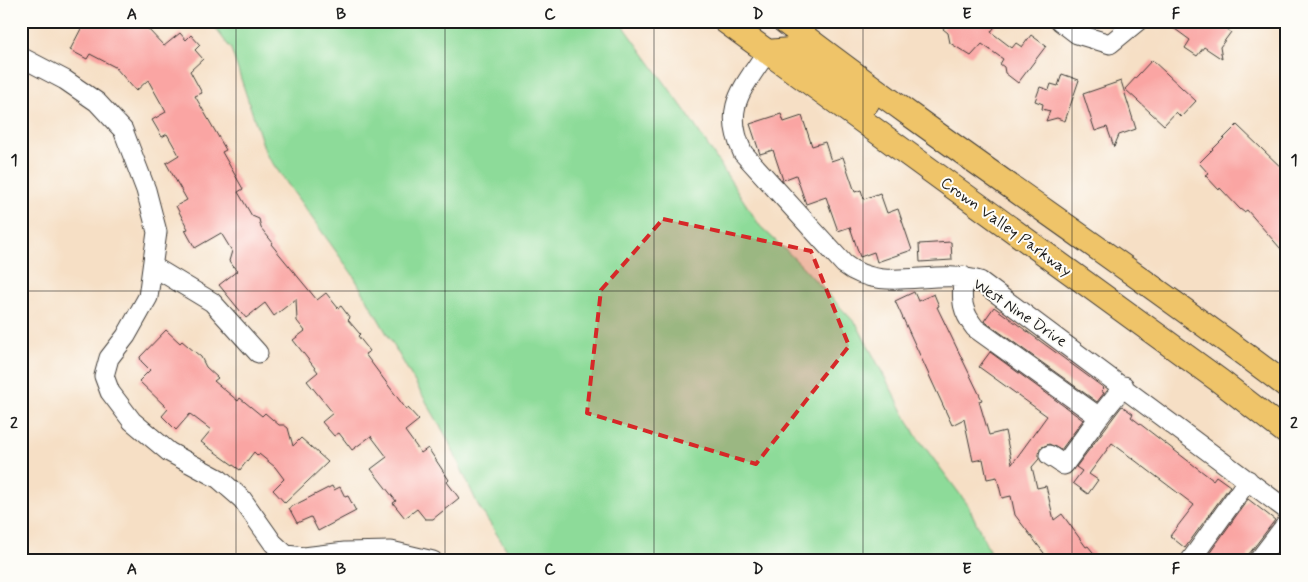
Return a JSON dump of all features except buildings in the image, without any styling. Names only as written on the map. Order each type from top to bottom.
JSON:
[{"type":"main road","name":"Crown Valley Parkway","points":[[726,21],[1220,381],[1287,433]]},
{"type":"main road","points":[[752,21],[761,28],[766,52],[790,50],[883,114],[905,111]]},
{"type":"main road","points":[[784,21],[905,111],[1120,263],[1287,386]]},
{"type":"street","points":[[1060,21],[1077,34],[1110,44],[1138,21]]},
{"type":"street","name":"West Nine Drive","points":[[766,52],[741,92],[733,114],[734,134],[743,154],[844,264],[854,271],[884,280],[962,276],[980,281],[1124,386],[1287,510]]},
{"type":"street","points":[[21,57],[65,80],[97,102],[123,130],[146,190],[157,232],[154,268],[148,297],[126,336],[109,358],[104,376],[110,392],[132,421],[168,452],[219,479],[242,499],[273,543],[286,555],[304,557],[345,552],[391,551],[433,561]]},
{"type":"street","points":[[154,268],[212,302],[258,353]]},
{"type":"street","points":[[962,276],[962,306],[967,318],[976,328],[1099,417]]},
{"type":"street","points":[[1063,464],[1124,386]]},
{"type":"street","points":[[1190,561],[1248,480]]},
{"type":"street","points":[[1258,561],[1287,523]]},
{"type":"highlighted area","points":[[663,219],[811,251],[849,346],[756,464],[587,413],[601,290]]},
{"type":"green space","points":[[210,21],[620,21],[686,112],[760,226],[798,262],[857,325],[915,434],[968,505],[994,561],[514,561],[478,505],[446,436],[353,275],[266,154],[231,49]]}]
